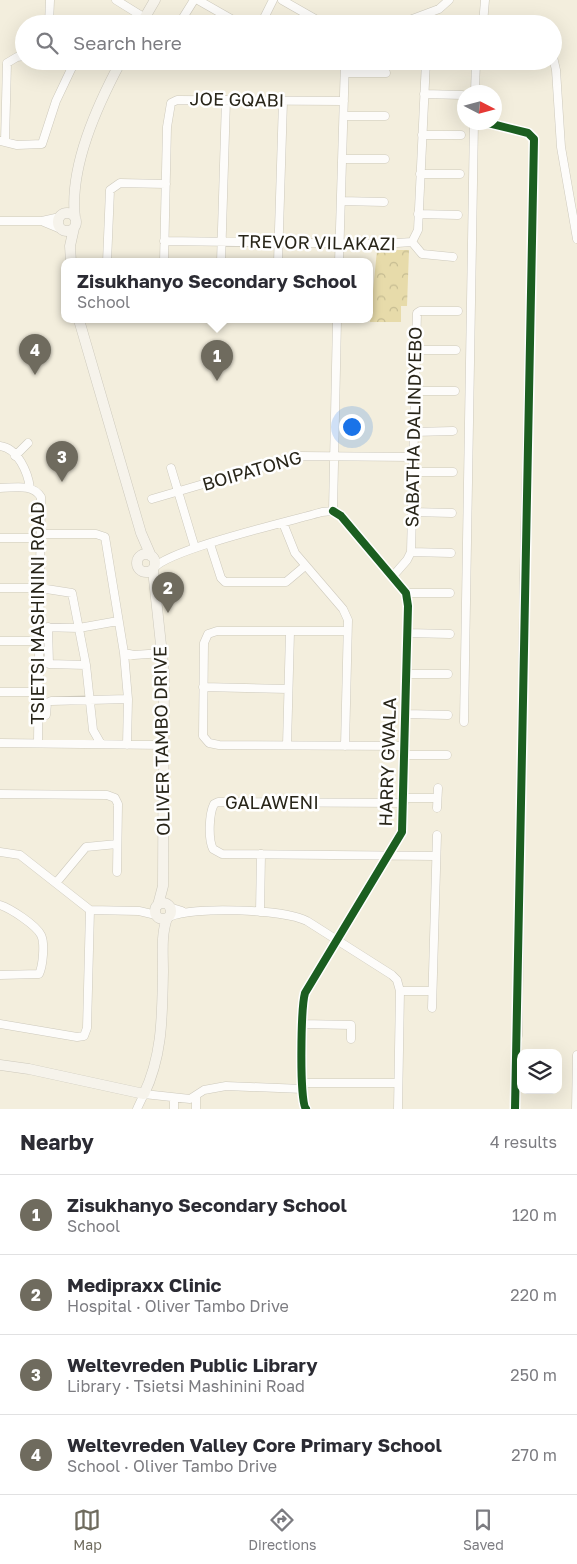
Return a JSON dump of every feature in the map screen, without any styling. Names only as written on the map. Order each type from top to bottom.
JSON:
[{"type":"street","points":[[49,15],[50,0]]},
{"type":"street","points":[[116,0],[135,15]]},
{"type":"street","points":[[146,15],[155,0]]},
{"type":"street","points":[[184,15],[192,0]]},
{"type":"street","points":[[198,0],[224,15]]},
{"type":"street","points":[[266,15],[273,0]]},
{"type":"street","points":[[282,0],[308,15]]},
{"type":"street","points":[[425,15],[444,7],[449,0]]},
{"type":"street","points":[[484,15],[485,0]]},
{"type":"street","points":[[3,61],[3,141],[17,145],[42,144],[56,101],[71,70]]},
{"type":"street","points":[[71,258],[74,223],[74,193],[89,132],[117,70]]},
{"type":"street","points":[[425,70],[417,235],[412,242],[422,254],[453,257]]},
{"type":"street","points":[[475,85],[476,70]]},
{"type":"street","points":[[556,70],[562,155],[577,240]]},
{"type":"street","points":[[338,258],[345,73],[386,73]]},
{"type":"street","points":[[424,94],[457,95]]},
{"type":"street","name":"JOE GQABI","points":[[164,258],[167,127],[171,103],[176,100],[344,101]]},
{"type":"street","points":[[221,258],[226,100]]},
{"type":"street","points":[[278,258],[283,101]]},
{"type":"street","points":[[344,116],[385,116]]},
{"type":"street","points":[[502,126],[528,133],[534,139],[524,578],[518,1040],[515,1109]]},
{"type":"street","points":[[464,722],[474,130]]},
{"type":"street","points":[[422,135],[461,136]]},
{"type":"street","points":[[342,158],[385,159]]},
{"type":"street","points":[[420,174],[460,174]]},
{"type":"street","points":[[107,258],[110,190],[120,183],[166,184]]},
{"type":"street","points":[[70,251],[58,222],[74,193]]},
{"type":"street","points":[[341,201],[384,202]]},
{"type":"street","points":[[0,221],[42,221],[69,214],[74,223]]},
{"type":"street","points":[[418,214],[458,215]]},
{"type":"street","points":[[42,221],[70,231],[74,223]]},
{"type":"street","name":"TREVOR VILAKAZI","points":[[164,241],[339,244],[406,244],[412,242]]},
{"type":"street","name":"SABATHA DALINDYEBO","points":[[393,576],[407,560],[411,552],[415,350],[418,312],[458,310]]},
{"type":"street","points":[[80,323],[140,533],[152,556],[154,569]]},
{"type":"street","points":[[333,511],[337,323]]},
{"type":"street","points":[[415,350],[456,350]]},
{"type":"street","points":[[414,391],[455,391]]},
{"type":"street","points":[[414,432],[453,431]]},
{"type":"street","points":[[15,456],[28,443]]},
{"type":"street","points":[[0,446],[9,449],[27,472],[30,488],[0,488]]},
{"type":"street","name":"BOIPATONG","points":[[152,499],[299,456],[413,456]]},
{"type":"street","points":[[171,468],[195,548]]},
{"type":"street","points":[[413,472],[453,472]]},
{"type":"street","name":"TSIETSI MASHININI ROAD","points":[[30,488],[36,490],[41,497],[38,744]]},
{"type":"street","points":[[140,533],[138,566],[142,571],[154,569],[170,557],[195,548],[333,511],[341,516],[406,593],[450,594]]},
{"type":"street","points":[[412,512],[452,513]]},
{"type":"street","points":[[283,523],[292,548],[305,566],[346,613],[348,631],[345,746]]},
{"type":"street","points":[[0,538],[96,534],[105,537],[124,653],[128,699],[127,745]]},
{"type":"street","points":[[210,544],[221,578],[225,582],[281,582],[290,580],[305,566]]},
{"type":"street","points":[[411,552],[451,553]]},
{"type":"street","points":[[139,558],[144,554],[170,557]]},
{"type":"street","name":"OLIVER TAMBO DRIVE","points":[[144,1094],[155,1066],[161,1040],[165,746],[163,653],[155,596],[154,569]]},
{"type":"street","name":"OLIVER TAMBO DRIVE","points":[[142,571],[155,596]]},
{"type":"street","points":[[0,588],[40,588],[72,593],[92,701],[93,730],[101,744]]},
{"type":"street","name":"HARRY GWALA","points":[[305,1107],[302,1024],[305,993],[402,832],[407,674],[408,606],[406,593]]},
{"type":"street","points":[[39,627],[79,628],[118,621]]},
{"type":"street","points":[[48,627],[47,661],[50,664],[86,665]]},
{"type":"street","points":[[348,631],[217,631],[208,634],[204,642],[202,731],[205,741],[219,745],[405,746]]},
{"type":"street","points":[[287,746],[290,632]]},
{"type":"street","points":[[407,633],[450,634]]},
{"type":"street","points":[[0,640],[39,641]]},
{"type":"street","points":[[124,653],[134,655],[163,653]]},
{"type":"street","points":[[407,674],[448,674]]},
{"type":"street","points":[[204,687],[288,688]]},
{"type":"street","points":[[0,692],[39,692]]},
{"type":"street","points":[[46,715],[49,702],[128,699]]},
{"type":"street","points":[[406,714],[448,715]]},
{"type":"street","points":[[0,743],[165,746]]},
{"type":"street","points":[[405,755],[447,755]]},
{"type":"street","points":[[437,808],[438,788]]},
{"type":"street","points":[[0,794],[107,795],[115,798],[118,804],[117,872]]},
{"type":"street","points":[[404,800],[438,798]]},
{"type":"street","name":"GALAWENI","points":[[404,800],[224,802],[214,804],[211,834],[213,849],[222,854],[390,854],[436,856]]},
{"type":"street","points":[[432,1008],[437,835]]},
{"type":"street","points":[[56,883],[86,847],[117,844]]},
{"type":"street","points":[[0,852],[20,855],[90,910],[260,912],[300,918],[392,974],[397,980],[400,991],[398,1109]]},
{"type":"street","points":[[260,912],[261,854]]},
{"type":"street","points":[[0,905],[13,911],[31,925],[42,938],[39,974],[0,975]]},
{"type":"street","points":[[0,1024],[77,1037],[84,1036],[87,1028],[90,910]]},
{"type":"street","points":[[400,991],[432,991]]},
{"type":"street","points":[[302,1024],[351,1025],[351,1039]]},
{"type":"street","points":[[576,1109],[577,1055]]},
{"type":"street","points":[[0,1065],[29,1069],[144,1094],[190,1099],[204,1090],[226,1086],[398,1083]]},
{"type":"street","points":[[137,1109],[144,1094]]},
{"type":"street","points":[[196,1096],[196,1109]]},
{"type":"street","points":[[174,1098],[174,1109]]},
{"type":"green space","points":[[377,250],[409,250],[407,306],[401,306],[401,322],[373,322],[373,291]]},
{"type":"cycle path","points":[[502,126],[528,133],[534,139],[515,1109]]},
{"type":"cycle path","points":[[306,1109],[302,1089],[301,1053],[305,993],[402,832],[408,606],[406,593],[341,516],[333,511]]},
{"type":"place","name":"Weltevreden Valley Core Primary School","points":[[35,375]]},
{"type":"place","name":"Zisukhanyo Secondary School","points":[[217,381]]},
{"type":"place","name":"Weltevreden Public Library","points":[[62,482]]},
{"type":"place","name":"Medipraxx Clinic","points":[[168,613]]}]
